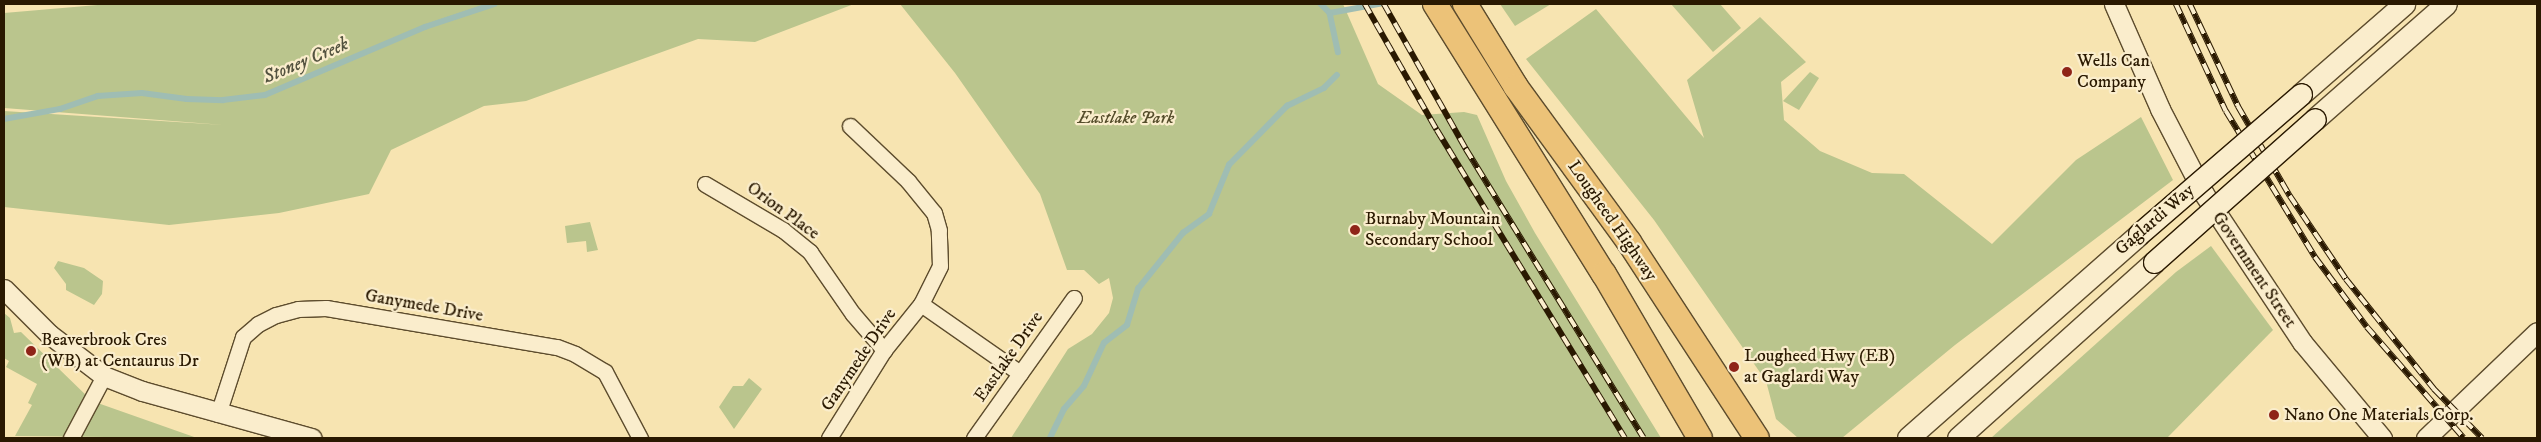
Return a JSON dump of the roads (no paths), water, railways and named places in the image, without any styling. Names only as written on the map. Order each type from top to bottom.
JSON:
[{"type":"main road","name":"Lougheed Highway","points":[[1435,4],[1604,274],[1700,438]]},
{"type":"main road","name":"Gaglardi Way","points":[[1908,438],[2404,4]]},
{"type":"main road","name":"Gaglardi Way","points":[[1958,438],[2446,4]]},
{"type":"main road","name":"Lougheed Highway","points":[[1469,9],[1516,87],[1629,242],[1757,438]]},
{"type":"street","name":"Government Street","points":[[2114,4],[2160,109],[2204,194],[2302,342],[2382,438]]},
{"type":"street","points":[[850,126],[908,181],[934,213],[939,230],[940,266],[921,304]]},
{"type":"street","name":"Orion Place","points":[[705,184],[730,195],[783,230],[810,252],[853,314],[884,350]]},
{"type":"street","points":[[4,289],[49,334],[104,376],[218,414],[312,438]]},
{"type":"street","name":"Eastlake Drive","points":[[974,438],[1074,298]]},
{"type":"street","name":"Ganymede Drive","points":[[829,438],[884,350],[921,304],[1020,373]]},
{"type":"street","name":"Ganymede Drive","points":[[218,414],[243,337],[258,324],[276,315],[298,309],[326,308],[557,347],[575,354],[605,372],[640,438]]},
{"type":"street","points":[[2426,438],[2537,332]]},
{"type":"street","points":[[71,438],[104,376]]},
{"type":"waterway","name":"Stoney Creek","points":[[4,119],[60,109],[98,96],[142,93],[187,99],[223,100],[265,95],[425,27],[494,4]]},
{"type":"waterway","name":"Stoney Creek","points":[[1321,4],[1330,13],[1379,4]]},
{"type":"waterway","points":[[1330,13],[1338,52]]},
{"type":"waterway","points":[[1050,438],[1064,409],[1084,386],[1104,343],[1127,325],[1138,289],[1183,233],[1209,214],[1229,165],[1287,106],[1324,88],[1337,75]]},
{"type":"railway","points":[[1365,4],[1437,130],[1625,438]]},
{"type":"railway","points":[[1384,4],[1466,149],[1644,438]]},
{"type":"railway","points":[[2176,4],[2226,111],[2315,257],[2367,327],[2464,438]]},
{"type":"railway","points":[[2190,4],[2238,106],[2290,196],[2346,279],[2434,389],[2482,438]]},
{"type":"place","name":"Wells Can Company","points":[[2067,72]]},
{"type":"place","name":"Burnaby Mountain Secondary School","points":[[1355,230]]},
{"type":"place","name":"Beaverbrook Cres (WB) at Centaurus Dr","points":[[31,351]]},
{"type":"place","name":"Lougheed Hwy (EB) at Gaglardi Way","points":[[1734,367]]},
{"type":"place","name":"Nano One Materials Corp.","points":[[2274,415]]},
{"type":"park label","name":"Eastlake Park","points":[[1126,118]]}]
